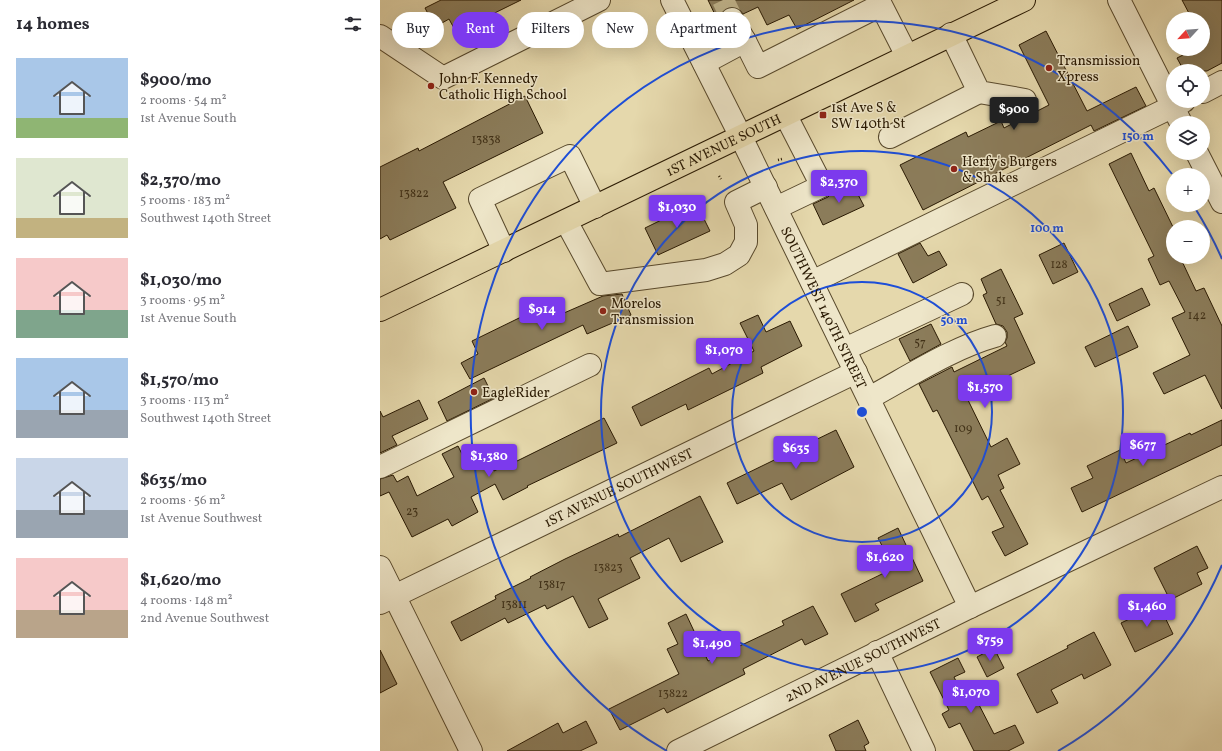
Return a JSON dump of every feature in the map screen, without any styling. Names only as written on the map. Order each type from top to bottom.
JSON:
[{"type":"main road","name":"1ST AVENUE SOUTH","points":[[380,310],[786,116],[951,34],[1024,0]]},
{"type":"street","points":[[380,36],[443,78],[599,0]]},
{"type":"street","name":"SOUTHWEST 140TH STREET","points":[[672,0],[766,187],[970,607]]},
{"type":"street","points":[[812,282],[1179,110],[1119,0]]},
{"type":"street","points":[[748,48],[758,67],[886,3],[907,56]]},
{"type":"street","points":[[951,34],[979,92]]},
{"type":"street","points":[[704,63],[732,48]]},
{"type":"street","points":[[1210,88],[1222,82]]},
{"type":"street","points":[[890,137],[979,92],[1025,100]]},
{"type":"street","points":[[776,208],[822,186],[786,116]]},
{"type":"street","points":[[504,251],[480,199],[570,156],[595,207]]},
{"type":"street","points":[[1201,160],[1222,202]]},
{"type":"street","points":[[566,221],[600,284],[706,270],[725,264],[739,254],[746,242],[746,225],[736,202],[766,187]]},
{"type":"street","points":[[845,349],[962,294]]},
{"type":"street","points":[[869,398],[960,350],[995,336]]},
{"type":"street","points":[[380,467],[590,365]]},
{"type":"street","name":"1ST AVENUE SOUTHWEST","points":[[387,599],[856,372]]},
{"type":"street","name":"2ND AVENUE SOUTHWEST","points":[[678,751],[877,652],[1222,486]]},
{"type":"street","points":[[380,567],[387,599],[471,751]]},
{"type":"street","points":[[877,652],[924,751]]},
{"type":"path","points":[[778,160],[782,159]]},
{"type":"building","points":[[441,0],[521,0],[497,12],[452,12],[452,25],[449,19],[444,22],[444,12],[427,12],[425,8]]},
{"type":"building","points":[[708,0],[854,0],[797,29],[789,15],[767,25],[758,7],[747,12],[741,12],[738,8],[732,7],[726,8],[722,12],[714,12]]},
{"type":"building","points":[[1182,0],[1222,0],[1222,63],[1210,69],[1210,64],[1180,64],[1177,58],[1181,56],[1210,56],[1210,12],[1188,12]]},
{"type":"building","points":[[1046,31],[1087,111],[1136,87],[1146,106],[1094,131],[1091,125],[923,210],[900,165],[966,132],[968,137],[1001,121],[1004,128],[1049,105],[1019,45]]},
{"type":"building","points":[[525,96],[543,133],[443,182],[456,208],[390,240],[387,235],[380,239],[380,167],[418,148],[419,151]]},
{"type":"building","points":[[1131,153],[1149,191],[1154,188],[1170,220],[1166,220],[1166,264],[1183,264],[1196,291],[1204,288],[1222,326],[1222,409],[1205,375],[1164,394],[1153,373],[1190,355],[1172,318],[1185,312],[1169,281],[1160,285],[1148,259],[1154,256],[1109,164]]},
{"type":"building","points":[[851,181],[864,206],[823,225],[813,204],[828,197],[834,189]]},
{"type":"building","points":[[696,203],[710,231],[658,255],[645,228]]},
{"type":"building","points":[[920,243],[928,256],[939,251],[947,265],[913,283],[898,254]]},
{"type":"building","points":[[1064,243],[1078,272],[1053,284],[1039,255]]},
{"type":"building","points":[[1001,269],[1023,314],[1014,318],[1035,363],[966,396],[991,447],[1007,438],[1020,464],[998,475],[1004,488],[1000,490],[1028,544],[1005,556],[992,532],[1004,527],[988,496],[982,500],[937,410],[933,412],[919,384],[952,367],[954,372],[1007,346],[1005,342],[1007,332],[1003,326],[996,324],[983,295],[987,293],[981,279]]},
{"type":"building","points":[[1142,288],[1150,305],[1117,321],[1109,304]]},
{"type":"building","points":[[622,294],[631,315],[587,334],[583,325],[470,379],[461,363],[478,354],[472,341],[558,299],[564,313],[603,296]]},
{"type":"building","points":[[758,315],[766,332],[790,321],[802,346],[761,367],[763,373],[739,385],[688,410],[686,404],[641,426],[632,407],[709,368],[712,374],[754,351],[740,323]]},
{"type":"building","points":[[931,324],[941,344],[910,361],[899,339]]},
{"type":"building","points":[[1128,326],[1138,347],[1095,367],[1085,347]]},
{"type":"building","name":"EagleRider","points":[[484,378],[494,398],[447,421],[438,402]]},
{"type":"building","points":[[419,400],[428,419],[392,436],[397,445],[380,453],[380,411],[383,417]]},
{"type":"building","points":[[604,418],[617,443],[527,486],[528,487],[503,500],[495,484],[471,497],[478,512],[452,526],[448,519],[412,537],[389,492],[380,496],[380,479],[393,475],[397,482],[408,476],[417,496],[454,477],[442,454],[458,446],[464,458],[482,449],[494,471]]},
{"type":"building","points":[[1222,420],[1222,445],[1082,512],[1071,488],[1093,478],[1087,466],[1120,450],[1126,463],[1190,433],[1191,435]]},
{"type":"building","points":[[836,430],[854,467],[791,500],[782,483],[737,504],[727,483]]},
{"type":"building","points":[[700,496],[723,542],[681,562],[669,538],[630,558],[640,578],[598,599],[608,619],[589,628],[573,596],[547,609],[545,605],[508,623],[505,618],[461,641],[451,622],[496,599],[495,596],[565,559],[618,534],[619,537]]},
{"type":"building","points":[[898,528],[923,581],[875,604],[879,610],[855,622],[841,594],[884,573],[882,568],[891,563],[878,538]]},
{"type":"building","points":[[1197,546],[1208,568],[1197,573],[1202,584],[1170,600],[1154,568]]},
{"type":"building","points":[[1159,605],[1173,634],[1135,652],[1121,623]]},
{"type":"building","points":[[813,606],[828,634],[805,645],[802,639],[743,669],[745,674],[667,713],[664,708],[620,730],[609,709],[679,674],[667,649],[678,644],[668,623],[686,614],[708,661],[784,625],[782,621]]},
{"type":"building","points":[[1094,632],[1111,665],[1084,679],[1082,674],[1051,690],[1058,703],[1037,713],[1017,674],[1068,648],[1067,646]]},
{"type":"building","points":[[994,648],[1004,668],[987,677],[977,657]]},
{"type":"building","points":[[380,650],[397,684],[380,693]]},
{"type":"building","points":[[958,658],[965,672],[954,677],[966,702],[975,697],[994,734],[1015,725],[1024,743],[1008,751],[974,751],[960,723],[949,728],[942,714],[949,710],[930,672]]},
{"type":"building","points":[[858,720],[869,743],[864,746],[866,751],[836,751],[829,735]]},
{"type":"building","points":[[586,721],[597,743],[580,751],[507,751],[558,723],[563,733]]},
{"type":"tunnel","points":[[723,0],[729,12]]},
{"type":"place","name":"Transmission Xpress","points":[[1049,68]]},
{"type":"place","name":"John F. Kennedy Catholic High School","points":[[431,86]]},
{"type":"place","name":"1st Ave S & SW 140th St","points":[[823,115]]},
{"type":"place","name":"Herfy's Burgers & Shakes","points":[[954,169]]},
{"type":"place","name":"Morelos Transmission","points":[[603,311]]},
{"type":"place","name":"EagleRider","points":[[474,392]]}]
